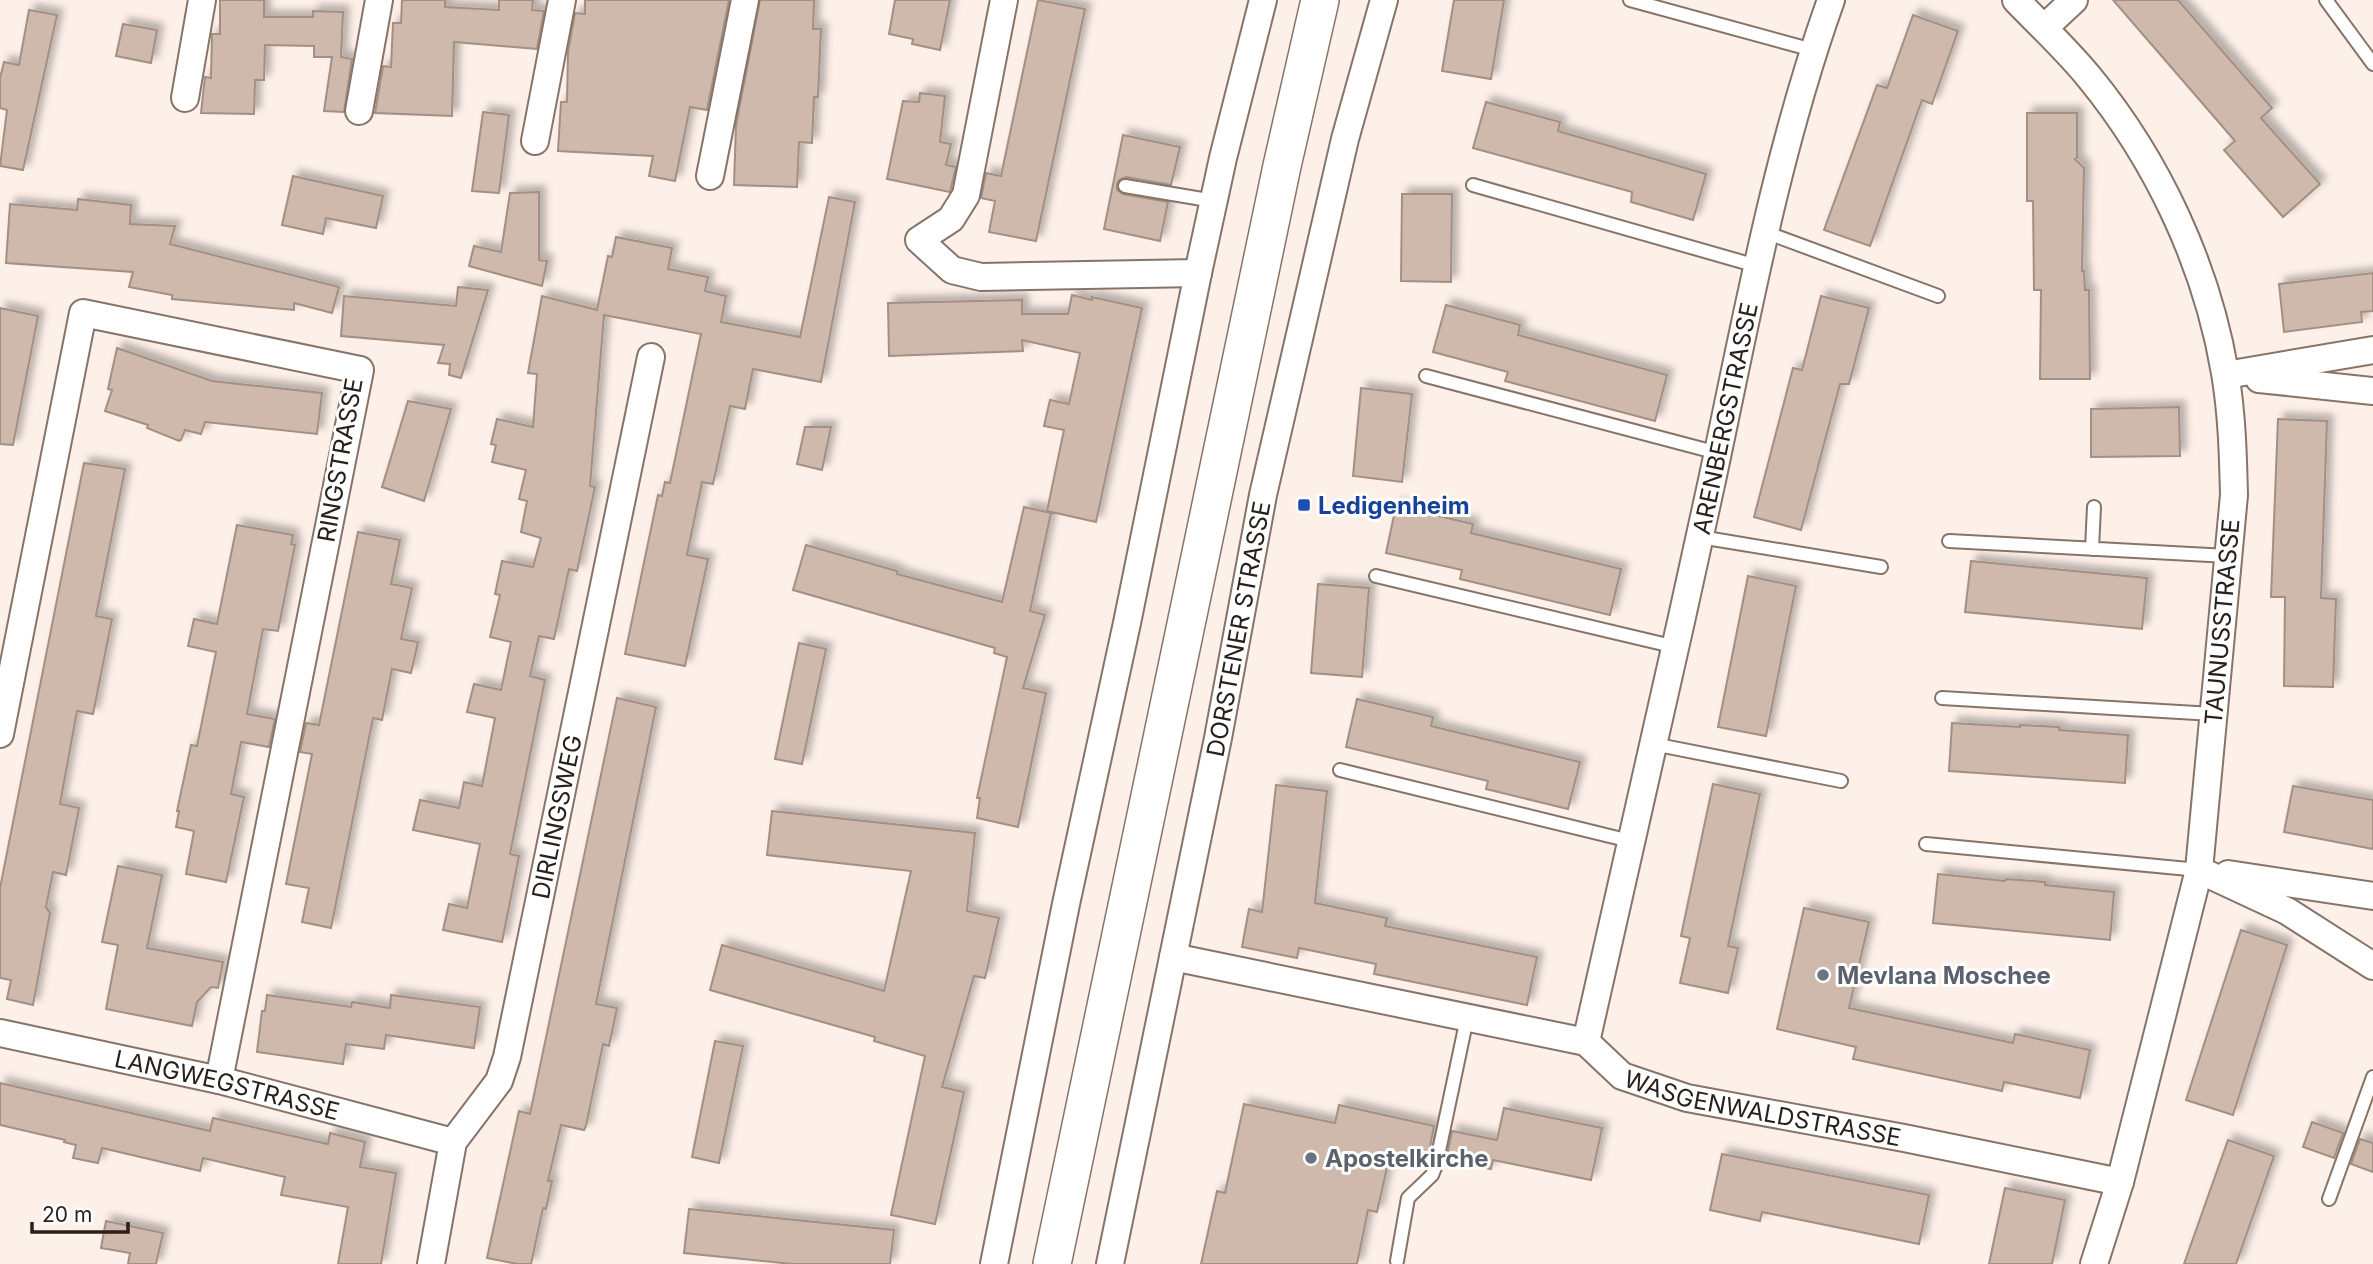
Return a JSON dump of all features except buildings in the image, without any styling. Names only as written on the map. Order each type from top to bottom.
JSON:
[{"type":"main road","name":"DORSTENER STRASSE","points":[[1052,1264],[1282,166],[1321,0]]},
{"type":"street","points":[[184,98],[202,0]]},
{"type":"street","points":[[359,111],[379,0]]},
{"type":"street","points":[[535,141],[562,0]]},
{"type":"street","points":[[710,176],[745,0]]},
{"type":"street","points":[[1004,0],[966,195],[951,219],[919,240],[952,270],[981,277],[1198,273]]},
{"type":"street","points":[[994,1264],[1198,273],[1263,0]]},
{"type":"street","name":"DORSTENER STRASSE","points":[[1110,1264],[1253,558],[1263,495],[1345,139],[1384,0]]},
{"type":"street","name":"ARENBERGSTRASSE","points":[[1586,1042],[1788,134],[1813,50],[1832,0]]},
{"type":"street","name":"TAUNUSSTRASSE","points":[[2016,0],[2089,76],[2131,133],[2157,178],[2196,265],[2212,316],[2226,375],[2232,435],[2234,495],[2199,870],[2120,1182],[2094,1264]]},
{"type":"street","points":[[2044,28],[2074,0]]},
{"type":"street","name":"RINGSTRASSE","points":[[0,734],[83,313],[360,370],[219,1080]]},
{"type":"street","points":[[2226,375],[2373,351]]},
{"type":"street","name":"DIRLINGSWEG","points":[[431,1264],[453,1142],[499,1081],[508,1057],[651,357]]},
{"type":"street","points":[[2226,375],[2373,391]]},
{"type":"street","points":[[2199,870],[2373,896]]},
{"type":"street","points":[[2199,870],[2287,911],[2373,966]]},
{"type":"street","points":[[1173,957],[1586,1042]]},
{"type":"street","name":"LANGWEGSTRASSE","points":[[0,1033],[219,1080],[453,1142]]},
{"type":"street","name":"WASGENWALDSTRASSE","points":[[1586,1042],[1622,1076],[1687,1098],[2120,1182]]},
{"type":"lane","points":[[1630,0],[1813,50]]},
{"type":"lane","points":[[2326,0],[2373,64]]},
{"type":"lane","points":[[1473,185],[1757,266]]},
{"type":"lane","points":[[1125,186],[1214,201]]},
{"type":"lane","points":[[1765,232],[1938,296]]},
{"type":"lane","points":[[1426,376],[1718,453]]},
{"type":"lane","points":[[2092,549],[2094,507]]},
{"type":"lane","points":[[1700,537],[1881,567]]},
{"type":"lane","points":[[1949,541],[2228,556]]},
{"type":"lane","points":[[1376,576],[1676,647]]},
{"type":"lane","points":[[1942,698],[2213,714]]},
{"type":"lane","points":[[1653,744],[1841,781]]},
{"type":"lane","points":[[1340,770],[1630,841]]},
{"type":"lane","points":[[1926,844],[2199,870]]},
{"type":"lane","points":[[1397,1261],[1408,1198],[1432,1175],[1436,1165],[1467,1018]]},
{"type":"lane","points":[[2329,1199],[2373,1077]]},
{"type":"place","name":"Ledigenheim","points":[[1304,505]]},
{"type":"place","name":"Mevlana Moschee","points":[[1823,975]]},
{"type":"place","name":"Apostelkirche","points":[[1311,1158]]}]
